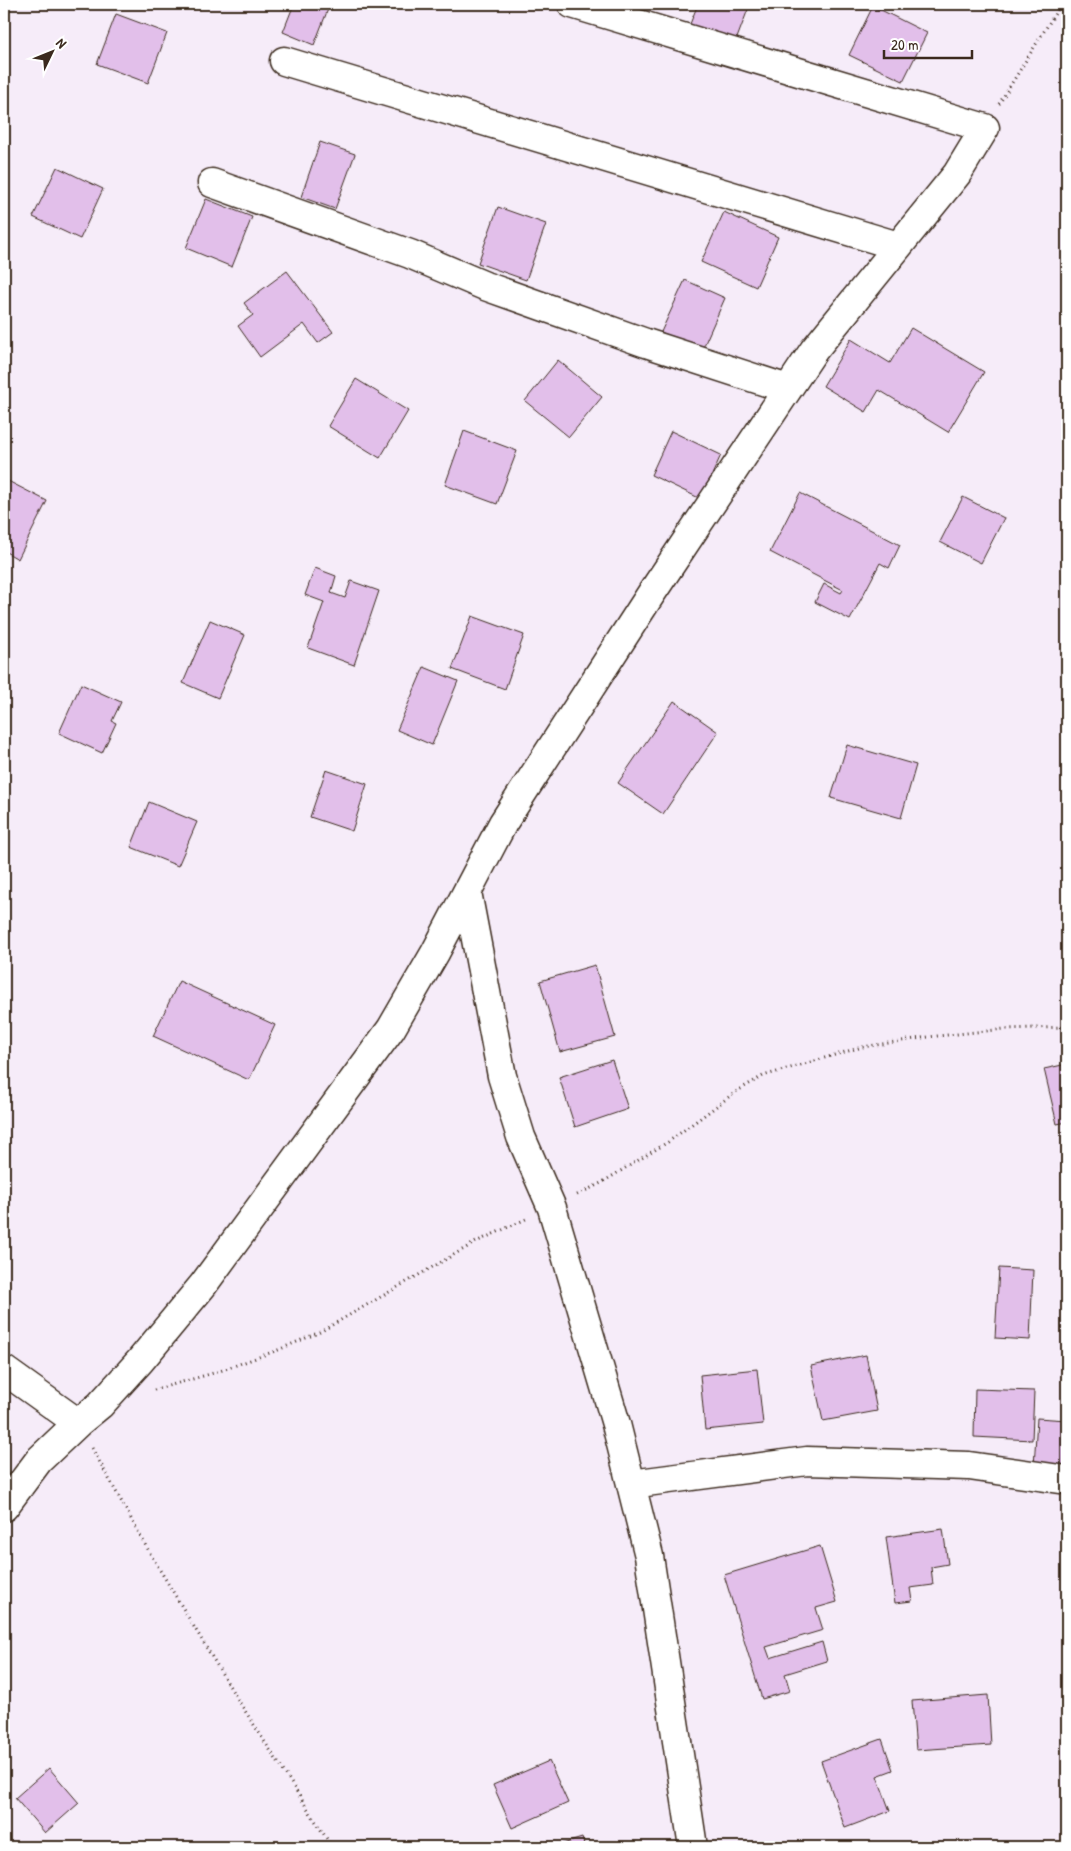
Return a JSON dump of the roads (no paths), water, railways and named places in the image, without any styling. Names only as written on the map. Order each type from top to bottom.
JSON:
[{"type":"street","points":[[4,1507],[39,1460],[107,1398],[203,1285],[391,1029],[435,953],[509,814],[652,594],[814,350],[957,174],[985,128],[572,4]]},
{"type":"street","points":[[284,61],[898,246]]},
{"type":"street","points":[[212,182],[410,254],[485,286],[646,343],[788,389]]},
{"type":"street","points":[[467,892],[502,1076],[521,1137],[552,1208],[616,1424],[649,1556],[693,1847]]},
{"type":"street","points":[[4,1370],[78,1423]]},
{"type":"street","points":[[631,1484],[807,1461],[969,1466],[1067,1480]]}]
